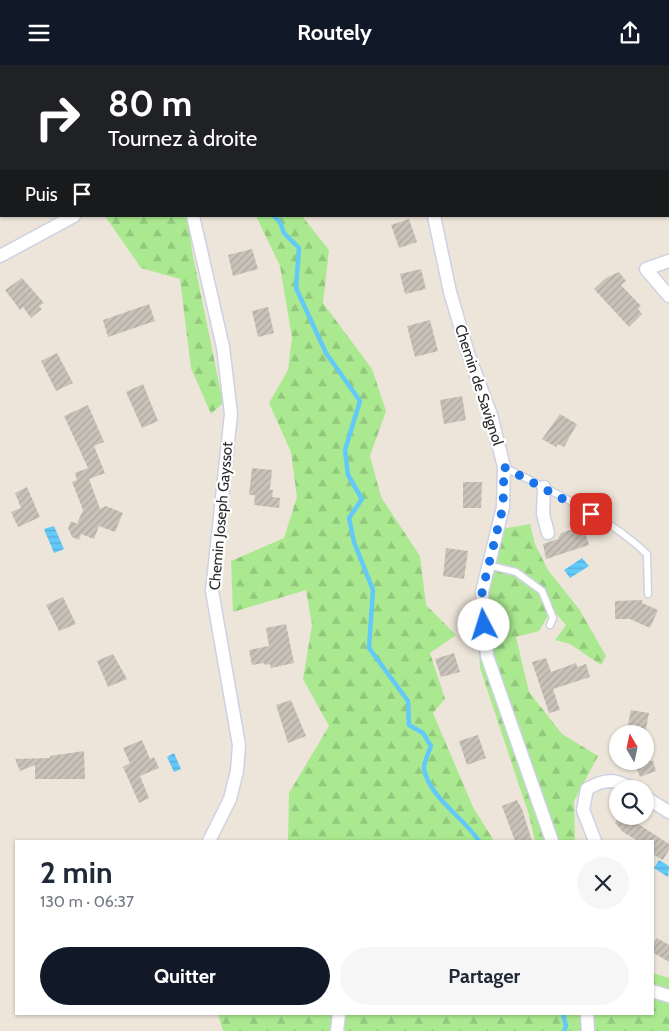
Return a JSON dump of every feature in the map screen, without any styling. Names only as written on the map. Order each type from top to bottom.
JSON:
[{"type":"street","points":[[0,256],[72,217]]},
{"type":"street","name":"Chemin Joseph Gayssot","points":[[193,217],[222,347],[231,414],[212,591],[239,745],[237,771],[230,799],[210,840]]},
{"type":"street","name":"Chemin de Savignol","points":[[434,217],[450,292],[468,353],[490,415],[504,467],[503,507],[482,592],[487,657],[552,840]]},
{"type":"street","points":[[669,261],[646,269],[669,296]]},
{"type":"street","points":[[544,487],[543,515],[548,533]]},
{"type":"street","points":[[595,840],[583,810],[586,789],[599,782],[609,780]]},
{"type":"street","points":[[654,803],[669,812]]},
{"type":"street","points":[[654,992],[669,996]]},
{"type":"street","points":[[337,1031],[339,1015]]},
{"type":"street","points":[[587,1015],[588,1031]]},
{"type":"lane","points":[[504,467],[544,487],[626,534],[647,554],[648,594]]},
{"type":"lane","points":[[488,565],[516,572],[542,591],[553,618],[550,625]]},
{"type":"green space","points":[[106,217],[188,217],[192,251],[223,403],[211,414],[191,368],[180,279],[141,268]]},
{"type":"green space","points":[[256,217],[303,217],[329,250],[323,303],[372,369],[386,411],[370,456],[381,497],[420,556],[426,605],[456,635],[430,653],[445,699],[433,713],[473,807],[493,840],[288,840],[289,793],[329,726],[303,679],[312,625],[306,590],[233,612],[231,561],[284,538],[297,497],[291,452],[269,403],[288,370],[292,338],[280,266]]},
{"type":"green space","points":[[530,524],[535,544],[548,570],[579,609],[606,656],[601,665],[570,644],[555,640],[566,625],[552,609],[539,631],[516,637],[529,692],[562,734],[598,756],[574,801],[575,840],[535,840],[529,815],[480,668],[477,611],[501,529]]},
{"type":"green space","points":[[654,973],[669,978],[669,1031],[223,1031],[218,1015],[654,1015]]},
{"type":"water","points":[[54,526],[64,549],[54,553],[44,529]]},
{"type":"water","points":[[582,558],[589,566],[570,578],[564,570]]},
{"type":"water","points":[[174,753],[181,769],[174,772],[167,757]]},
{"type":"water","points":[[659,860],[669,866],[668,877],[654,868]]},
{"type":"building","points":[[409,219],[417,242],[399,248],[391,225]]},
{"type":"building","points":[[252,249],[258,269],[233,276],[228,255]]},
{"type":"building","points":[[421,269],[426,289],[405,294],[400,274]]},
{"type":"building","points":[[619,272],[626,281],[621,285],[641,306],[638,309],[642,314],[629,327],[594,289],[606,278]]},
{"type":"building","points":[[22,278],[44,303],[39,306],[42,309],[31,318],[23,307],[20,310],[5,290]]},
{"type":"building","points":[[149,304],[155,321],[108,337],[103,320]]},
{"type":"building","points":[[268,307],[274,333],[258,337],[252,311]]},
{"type":"building","points":[[430,320],[438,351],[415,357],[407,326]]},
{"type":"building","points":[[57,353],[73,383],[56,391],[41,361]]},
{"type":"building","points":[[143,384],[158,421],[142,428],[126,392]]},
{"type":"building","points":[[462,396],[466,420],[444,424],[440,400]]},
{"type":"building","points":[[88,405],[104,442],[94,446],[105,473],[89,479],[100,509],[106,506],[123,513],[115,532],[99,526],[94,539],[81,534],[79,540],[72,537],[68,528],[71,521],[77,524],[83,510],[72,482],[77,480],[75,473],[88,468],[64,416]]},
{"type":"building","points":[[560,414],[577,424],[564,447],[558,444],[556,447],[542,439]]},
{"type":"building","points":[[252,468],[272,470],[270,490],[273,490],[272,497],[280,498],[279,508],[254,505],[255,495],[249,495]]},
{"type":"building","points":[[463,482],[482,482],[481,508],[463,508]]},
{"type":"building","points":[[27,487],[40,517],[18,527],[11,512],[21,508],[15,493]]},
{"type":"building","points":[[583,526],[589,545],[546,559],[543,544],[558,539],[561,533]]},
{"type":"building","points":[[446,548],[468,551],[464,579],[443,576]]},
{"type":"building","points":[[63,597],[76,624],[59,631],[46,605]]},
{"type":"building","points":[[642,600],[642,603],[658,610],[650,628],[630,619],[615,619],[615,601]]},
{"type":"building","points":[[286,624],[294,663],[271,668],[270,664],[265,665],[264,663],[252,665],[249,650],[269,646],[266,628]]},
{"type":"building","points":[[454,653],[460,672],[441,677],[435,659]]},
{"type":"building","points":[[113,654],[127,679],[108,687],[97,661]]},
{"type":"building","points":[[546,658],[551,672],[576,663],[577,667],[586,664],[590,677],[553,689],[560,710],[549,713],[532,662]]},
{"type":"building","points":[[291,700],[306,736],[288,743],[276,705]]},
{"type":"building","points":[[631,710],[649,713],[647,725],[628,725]]},
{"type":"building","points":[[478,735],[486,758],[467,765],[459,741]]},
{"type":"building","points":[[142,740],[150,759],[154,757],[159,768],[140,776],[149,798],[139,803],[123,767],[130,763],[123,748]]},
{"type":"building","points":[[84,751],[85,779],[35,779],[35,765],[20,771],[15,759],[50,758],[50,756]]},
{"type":"building","points":[[654,764],[656,771],[640,777],[637,770],[654,770]]},
{"type":"building","points":[[517,800],[522,809],[532,840],[515,840],[502,806]]},
{"type":"building","points":[[617,825],[640,825],[669,844],[669,850],[663,860],[654,855],[654,840],[636,840],[623,832]]},
{"type":"building","points":[[657,938],[669,945],[669,962],[654,953],[654,942]]},
{"type":"waterway","points":[[275,217],[280,222],[284,233],[299,248],[296,288],[326,353],[360,401],[345,450],[348,475],[362,499],[349,518],[354,542],[373,590],[369,648],[408,701],[409,725],[423,733],[431,746],[424,768],[432,788],[478,840]]},
{"type":"waterway","points":[[563,1015],[566,1026],[564,1031]]},
{"type":"route","points":[[484,625],[482,592],[503,507],[504,467],[591,514]]}]
